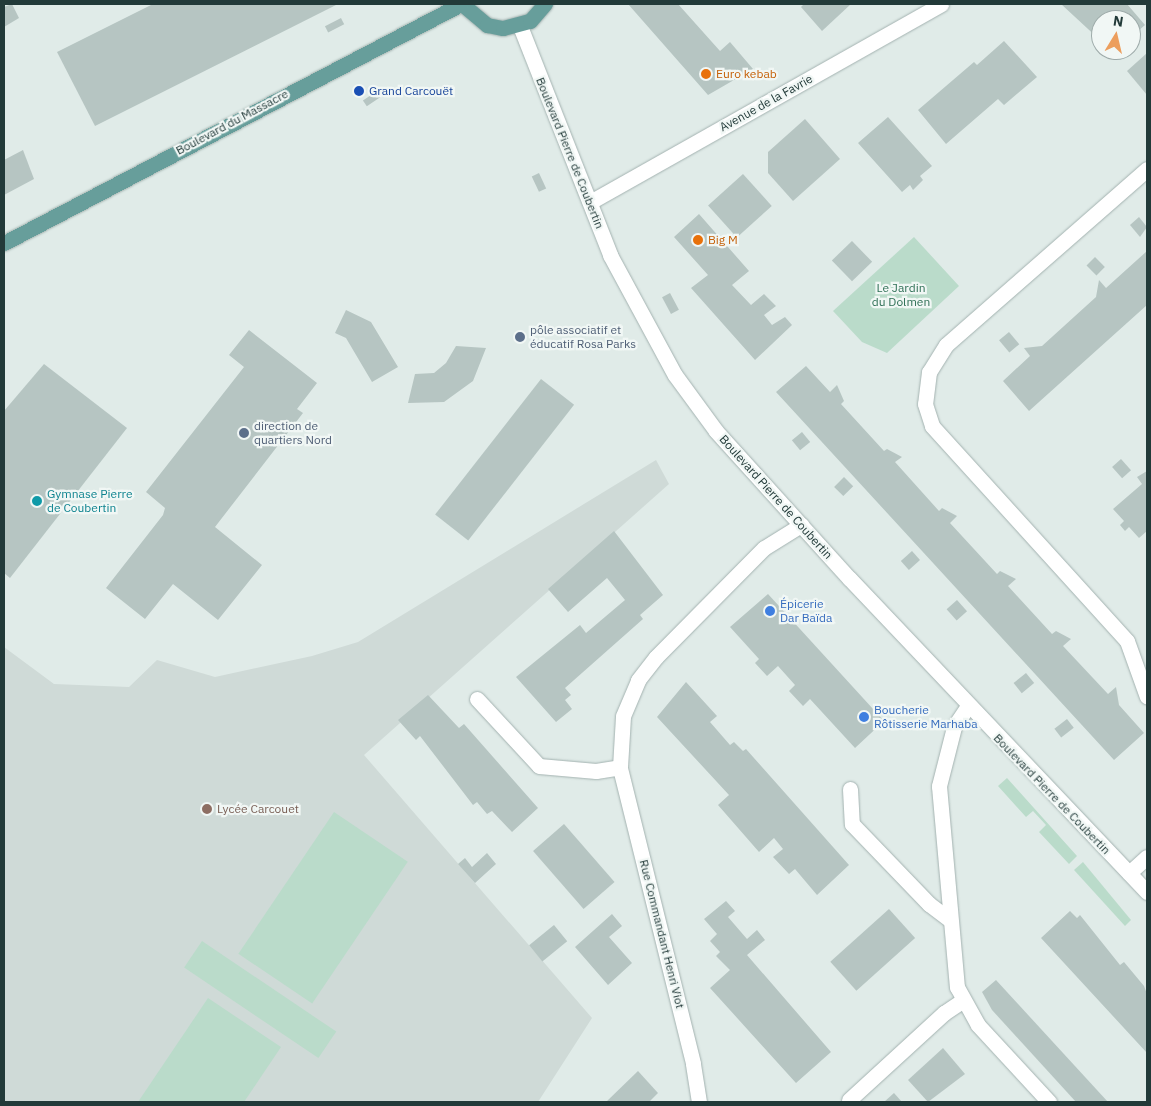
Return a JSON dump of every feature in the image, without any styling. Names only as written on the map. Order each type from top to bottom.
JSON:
[{"type":"main road","points":[[462,4],[472,17],[487,25],[520,26],[538,14],[545,4]]},
{"type":"main road","name":"Boulevard du Massacre","points":[[4,243],[462,4]]},
{"type":"street","name":"Avenue de la Favrie","points":[[590,202],[941,4]]},
{"type":"street","name":"Boulevard Pierre de Coubertin","points":[[520,26],[610,255],[675,375],[716,431],[801,525],[968,706],[1147,892]]},
{"type":"street","points":[[1147,169],[946,345],[929,372],[925,404],[932,426],[1127,642],[1147,696]]},
{"type":"street","name":"Rue Commandant Henri Viot","points":[[699,1102],[693,1063],[620,767],[623,716],[643,674],[764,548],[801,525]]},
{"type":"street","points":[[477,699],[539,766],[583,771],[620,767]]},
{"type":"street","points":[[968,706],[954,727],[939,786],[957,987],[962,1001],[978,1025],[1049,1102]]},
{"type":"street","points":[[850,789],[852,824],[929,904],[950,920]]},
{"type":"street","points":[[1128,873],[1147,857]]},
{"type":"street","points":[[850,1100],[962,1001]]},
{"type":"shaded area","name":"Lycée Carcouet","points":[[656,460],[669,484],[364,755],[592,1018],[538,1102],[4,1102],[4,647],[54,684],[129,687],[157,660],[215,677],[312,656],[358,642]]},
{"type":"green space","name":"Le Jardin du Dolmen","points":[[914,237],[959,286],[887,353],[862,342],[833,311]]},
{"type":"green space","points":[[1007,778],[1077,856],[1069,864],[1039,832],[1046,825],[1033,811],[1026,817],[998,786]]},
{"type":"green space","points":[[334,812],[408,862],[312,1004],[238,954]]},
{"type":"green space","points":[[1083,862],[1131,920],[1125,926],[1074,870]]},
{"type":"green space","points":[[202,941],[336,1032],[318,1058],[184,968]]},
{"type":"green space","points":[[208,998],[281,1047],[244,1102],[138,1102]]},
{"type":"building","points":[[12,4],[19,18],[4,27],[4,7]]},
{"type":"building","points":[[153,4],[338,4],[95,126],[57,52]]},
{"type":"building","points":[[628,4],[678,4],[720,51],[730,42],[753,69],[708,95]]},
{"type":"building","points":[[804,4],[851,4],[822,31],[801,7]]},
{"type":"building","points":[[1061,4],[1127,4],[1132,10],[1091,10],[1091,32]]},
{"type":"building","points":[[341,18],[344,24],[328,32],[325,26]]},
{"type":"building","points":[[1141,20],[1145,25],[1141,28]]},
{"type":"building","points":[[1004,41],[1037,77],[1004,105],[998,99],[946,144],[918,110],[974,62],[977,65]]},
{"type":"building","points":[[1147,53],[1147,95],[1127,71]]},
{"type":"building","points":[[377,91],[381,97],[367,106],[363,101]]},
{"type":"building","points":[[888,117],[932,166],[920,176],[923,180],[913,190],[910,185],[902,192],[858,143]]},
{"type":"building","points":[[805,119],[840,159],[793,201],[768,173],[768,152]]},
{"type":"building","points":[[23,150],[34,179],[4,195],[4,160]]},
{"type":"building","points":[[539,173],[546,188],[539,192],[532,176]]},
{"type":"building","points":[[743,174],[772,206],[737,237],[708,205]]},
{"type":"building","points":[[699,214],[749,271],[732,285],[751,305],[764,294],[776,306],[764,315],[772,325],[785,317],[792,325],[755,360],[691,288],[708,275],[674,237]]},
{"type":"building","points":[[1139,217],[1147,227],[1140,237],[1130,225]]},
{"type":"building","points":[[852,241],[872,262],[852,281],[832,260]]},
{"type":"building","points":[[1147,251],[1147,305],[1029,411],[1003,381],[1030,356],[1024,348],[1042,346],[1096,297],[1099,280],[1106,288]]},
{"type":"building","points":[[1095,257],[1105,267],[1096,275],[1087,265]]},
{"type":"building","points":[[670,293],[679,310],[671,314],[662,297]]},
{"type":"building","points":[[346,310],[371,322],[398,367],[372,382],[346,338],[335,333]]},
{"type":"building","points":[[249,330],[317,383],[297,409],[303,413],[215,527],[262,565],[218,620],[173,584],[145,619],[106,588],[163,515],[165,508],[146,492],[244,367],[229,355]]},
{"type":"building","points":[[1009,332],[1019,344],[1009,353],[999,340]]},
{"type":"building","points":[[456,346],[486,348],[473,381],[444,402],[408,403],[415,374],[434,373],[446,363]]},
{"type":"building","name":"Gymnase Pierre de Coubertin","points":[[44,364],[127,428],[10,578],[4,573],[4,411]]},
{"type":"building","points":[[806,366],[830,392],[837,385],[844,401],[841,404],[884,451],[887,449],[902,457],[895,462],[939,511],[942,508],[957,516],[950,523],[997,574],[1000,571],[1016,579],[1008,586],[1052,634],[1056,631],[1071,639],[1063,646],[1108,694],[1116,687],[1119,705],[1144,733],[1114,760],[776,392]]},
{"type":"building","points":[[541,379],[574,405],[468,540],[435,515]]},
{"type":"building","points":[[802,432],[810,442],[800,450],[792,440]]},
{"type":"building","points":[[1121,459],[1131,470],[1122,478],[1112,467]]},
{"type":"building","points":[[1147,471],[1147,531],[1139,538],[1129,527],[1125,531],[1120,525],[1124,521],[1113,509],[1142,484],[1137,477]]},
{"type":"building","points":[[844,477],[853,486],[843,496],[834,487]]},
{"type":"building","points":[[614,531],[663,595],[640,615],[643,619],[565,688],[571,695],[565,700],[572,709],[556,722],[516,677],[580,625],[586,633],[625,600],[607,578],[568,612],[548,589]]},
{"type":"building","points":[[912,551],[920,560],[909,570],[901,561]]},
{"type":"building","points":[[768,594],[884,721],[855,748],[810,699],[803,706],[789,691],[795,685],[778,666],[767,676],[755,663],[759,659],[730,627]]},
{"type":"building","points":[[957,600],[967,611],[957,621],[947,609]]},
{"type":"building","points":[[1026,673],[1034,683],[1022,693],[1014,683]]},
{"type":"building","points":[[686,682],[717,716],[710,722],[730,745],[734,742],[743,751],[746,749],[849,865],[817,895],[795,869],[789,874],[773,857],[783,849],[774,838],[759,852],[718,805],[729,795],[657,717]]},
{"type":"building","points":[[428,695],[459,728],[464,724],[538,808],[512,832],[492,811],[487,814],[477,802],[473,805],[420,736],[416,740],[398,720]]},
{"type":"building","points":[[1067,719],[1074,728],[1061,738],[1054,729]]},
{"type":"building","points":[[564,824],[615,882],[584,909],[533,851]]},
{"type":"building","points":[[487,853],[496,864],[475,883],[458,864],[465,858],[472,867]]},
{"type":"building","points":[[726,901],[735,911],[728,917],[747,939],[757,930],[765,940],[747,955],[831,1052],[796,1083],[710,988],[730,970],[716,956],[720,952],[710,941],[717,934],[704,919]]},
{"type":"building","points":[[889,909],[915,938],[856,991],[830,962]]},
{"type":"building","points":[[1070,911],[1077,918],[1080,915],[1120,965],[1124,962],[1144,986],[1147,994],[1147,1053],[1041,938]]},
{"type":"building","points":[[612,914],[622,926],[609,937],[632,963],[608,985],[575,947]]},
{"type":"building","points":[[554,925],[567,941],[542,961],[529,945]]},
{"type":"building","points":[[996,980],[1108,1102],[1076,1102],[992,1010],[982,992]]},
{"type":"building","points":[[943,1048],[965,1074],[928,1102],[908,1080]]},
{"type":"building","points":[[638,1071],[658,1093],[649,1102],[606,1102]]},
{"type":"building","points":[[894,1093],[902,1102],[884,1102]]},
{"type":"place","name":"Euro kebab","points":[[706,74]]},
{"type":"place","name":"Grand Carcouët","points":[[359,91]]},
{"type":"place","name":"Big M","points":[[698,240]]},
{"type":"place","name":"pôle associatif et éducatif Rosa Parks","points":[[520,337]]},
{"type":"place","name":"direction de quartiers Nord","points":[[244,433]]},
{"type":"place","name":"Gymnase Pierre de Coubertin","points":[[37,501]]},
{"type":"place","name":"Épicerie Dar Baïda","points":[[770,611]]},
{"type":"place","name":"Boucherie Rôtisserie Marhaba","points":[[864,717]]},
{"type":"place","name":"Lycée Carcouet","points":[[207,809]]}]
